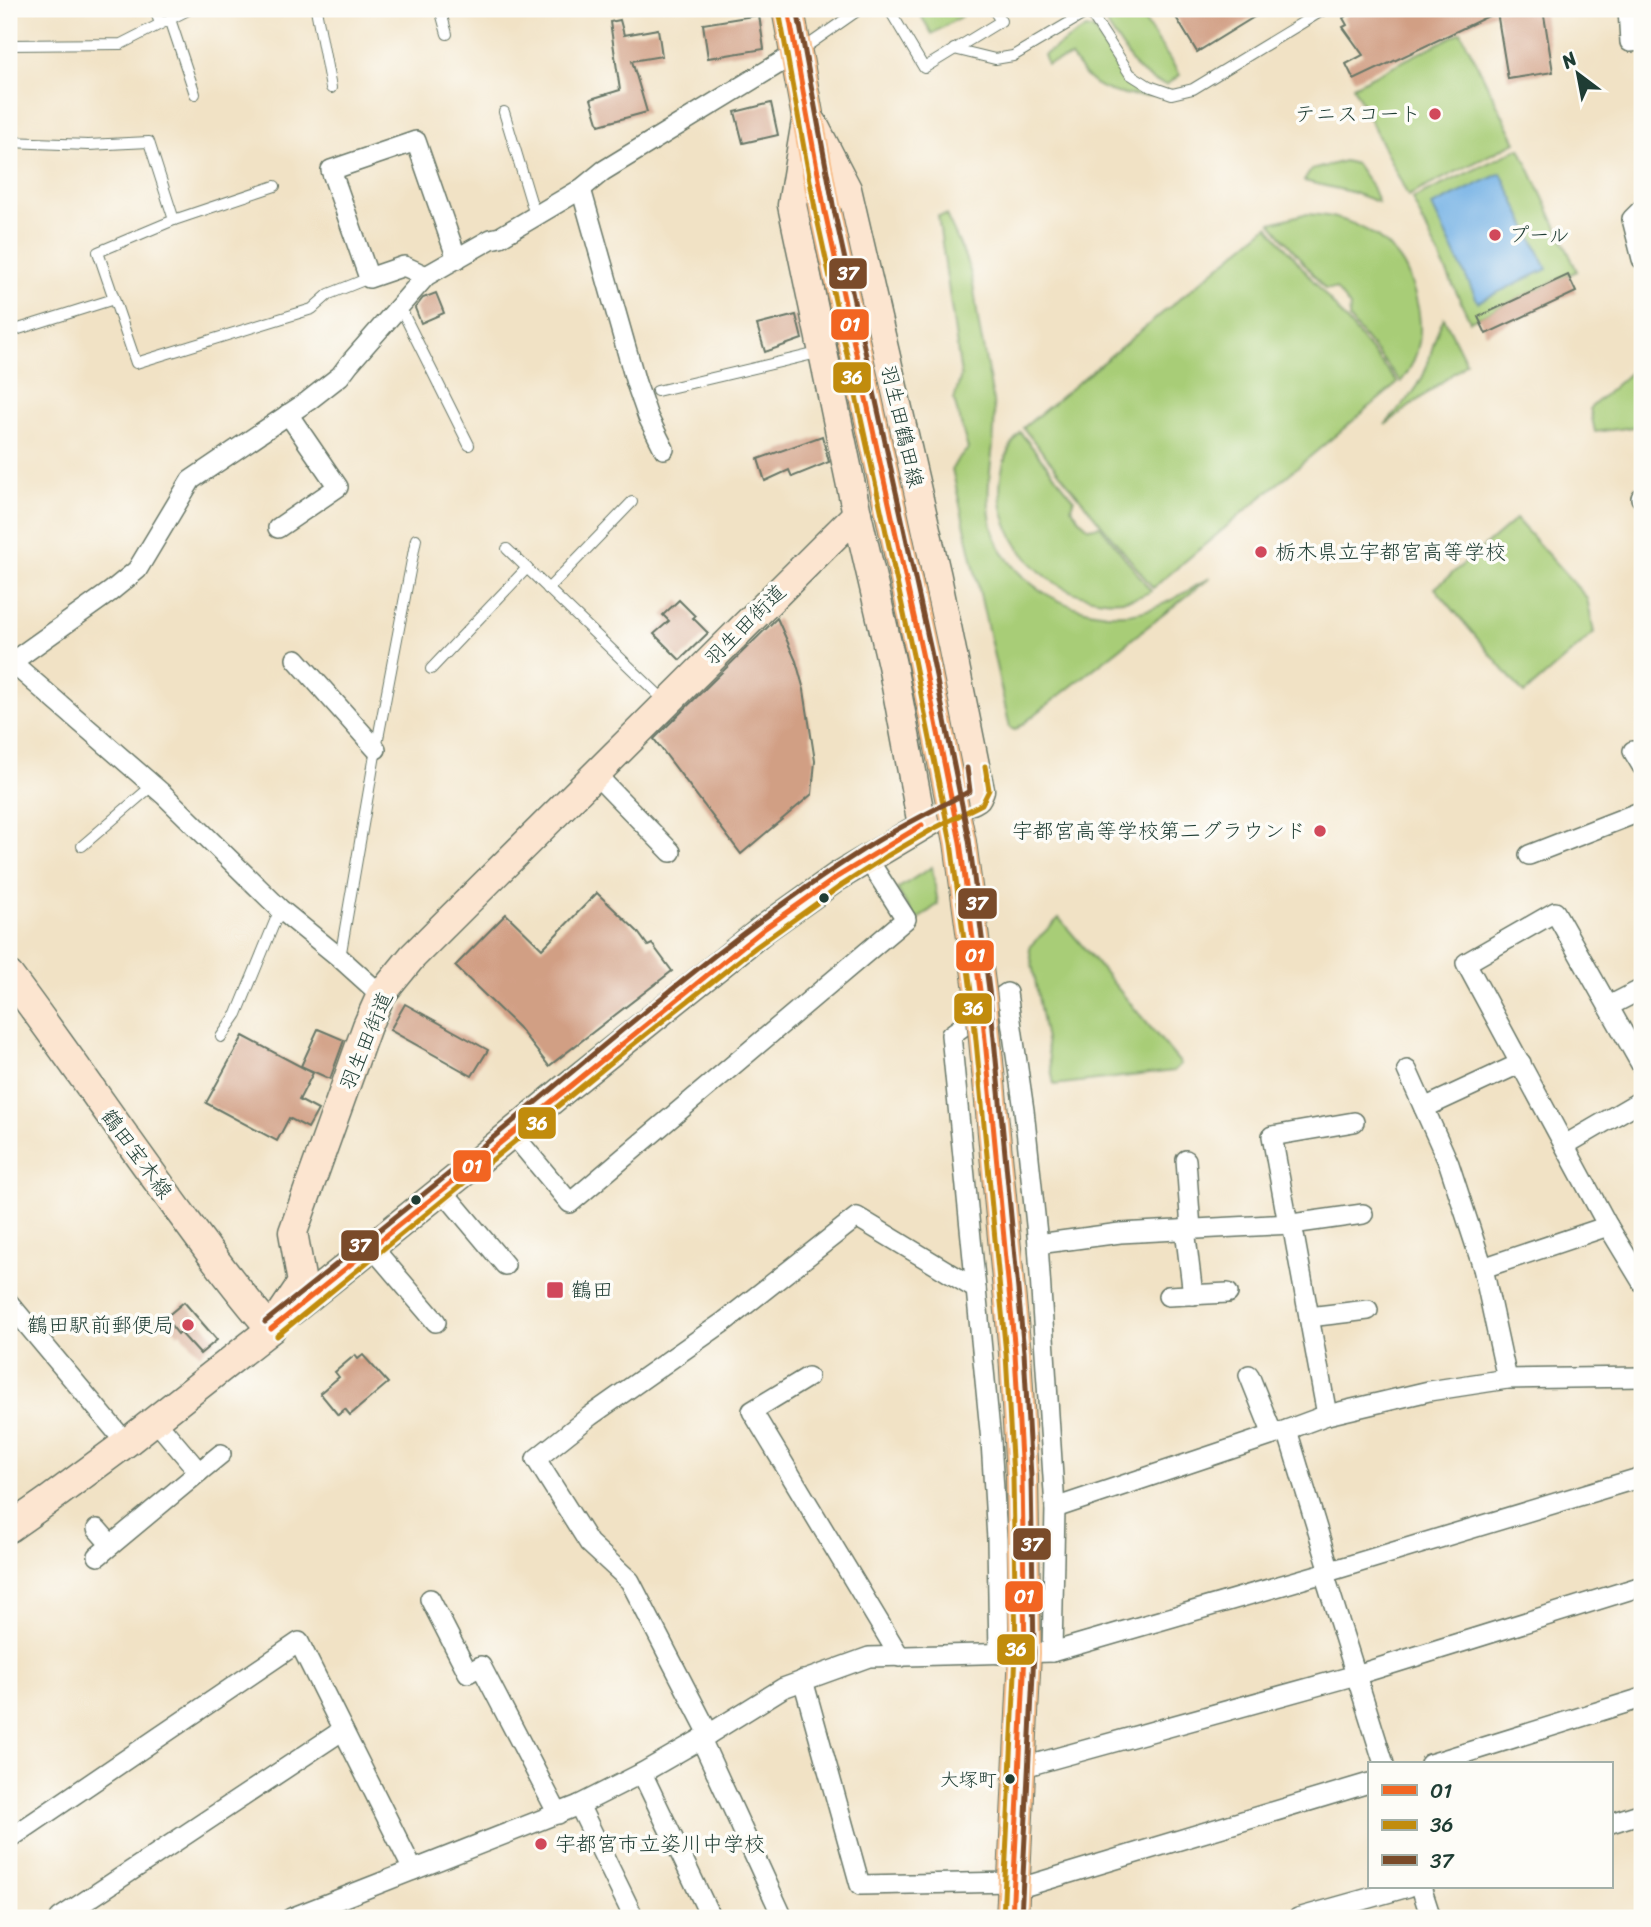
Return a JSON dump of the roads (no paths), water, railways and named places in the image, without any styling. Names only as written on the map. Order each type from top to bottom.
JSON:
[{"type":"main road","points":[[788,9],[825,212],[922,653],[960,842],[981,998],[1015,1353],[1022,1477],[1025,1653],[1013,1897]]},
{"type":"main road","points":[[271,1329],[764,929],[867,858],[926,823],[792,205],[807,111]]},
{"type":"main road","name":"羽生田鶴田線","points":[[807,111],[847,189],[957,670],[980,790],[972,800]]},
{"type":"main road","name":"羽生田街道","points":[[9,1528],[126,1443],[271,1329],[302,1283],[293,1232],[367,1026],[381,995],[412,957],[858,514]]},
{"type":"main road","name":"鶴田宝木線","points":[[9,975],[243,1298],[271,1329]]},
{"type":"street","points":[[1628,9],[1630,42],[1642,41]]},
{"type":"street","points":[[381,995],[280,909],[153,785],[10,662],[137,570],[191,480],[309,401],[340,376],[426,276],[491,239],[500,237],[581,189],[603,171],[796,53]]},
{"type":"street","points":[[426,276],[404,266],[369,278],[331,170],[416,141],[457,259]]},
{"type":"street","points":[[581,189],[636,383],[648,417],[664,449]]},
{"type":"street","points":[[1642,209],[1632,219],[1642,259]]},
{"type":"street","points":[[278,528],[338,487],[288,414]]},
{"type":"street","points":[[296,659],[376,749]]},
{"type":"street","points":[[595,774],[671,852]]},
{"type":"street","points":[[1529,855],[1642,811]]},
{"type":"street","points":[[512,1133],[570,1203],[906,919],[867,858]]},
{"type":"street","points":[[1642,1066],[1555,912],[1466,963],[1608,1226],[1642,1282]]},
{"type":"street","points":[[1609,1006],[1642,989]]},
{"type":"street","points":[[1000,998],[1007,992],[1024,1110],[1038,1244],[1055,1507],[1025,1653]]},
{"type":"street","points":[[962,1027],[951,1035],[997,1539],[1025,1653]]},
{"type":"street","points":[[1424,1108],[1521,1063]]},
{"type":"street","points":[[1407,1070],[1449,1164],[1482,1268],[1507,1380]]},
{"type":"street","points":[[1565,1145],[1642,1100]]},
{"type":"street","points":[[1327,1415],[1272,1136],[1354,1122]]},
{"type":"street","points":[[1186,1160],[1193,1295]]},
{"type":"street","points":[[442,1190],[505,1265]]},
{"type":"street","points":[[1038,1244],[1120,1233],[1290,1224],[1363,1214]]},
{"type":"street","points":[[783,1918],[705,1736],[630,1581],[589,1543],[536,1459],[590,1416],[725,1321],[857,1217],[976,1289]]},
{"type":"street","points":[[1482,1268],[1608,1226]]},
{"type":"street","points":[[372,1247],[436,1322]]},
{"type":"street","points":[[1168,1296],[1228,1293]]},
{"type":"street","points":[[9,1303],[126,1443]]},
{"type":"street","points":[[1309,1317],[1368,1310]]},
{"type":"street","points":[[1249,1375],[1280,1433],[1327,1572],[1383,1762]]},
{"type":"street","points":[[808,1377],[752,1411],[900,1657]]},
{"type":"street","points":[[1055,1507],[1327,1415],[1429,1391],[1507,1380],[1642,1377]]},
{"type":"street","points":[[155,1420],[199,1472]]},
{"type":"street","points":[[97,1529],[105,1551],[221,1454]]},
{"type":"street","points":[[291,1918],[579,1805],[642,1773],[783,1688],[869,1657],[1025,1653],[1327,1572],[1642,1477]]},
{"type":"street","points":[[1020,1768],[1356,1675],[1642,1586]]},
{"type":"street","points":[[430,1599],[468,1673],[481,1666],[558,1814]]},
{"type":"street","points":[[9,1839],[299,1642],[413,1870]]},
{"type":"street","points":[[803,1680],[860,1885],[1013,1897],[1368,1783]]},
{"type":"street","points":[[1436,1762],[1642,1698]]},
{"type":"street","points":[[60,1918],[343,1730]]},
{"type":"street","points":[[642,1773],[711,1918]]},
{"type":"street","points":[[579,1805],[634,1918]]},
{"type":"street","points":[[1612,1823],[1642,1813]]},
{"type":"street","points":[[1298,1918],[1404,1888]]},
{"type":"street","points":[[1421,1888],[1431,1918]]},
{"type":"lane","points":[[155,9],[165,22],[195,94]]},
{"type":"lane","points":[[9,45],[121,44],[190,9]]},
{"type":"lane","points":[[316,9],[331,88]]},
{"type":"lane","points":[[440,9],[447,34]]},
{"type":"lane","points":[[796,53],[860,9]]},
{"type":"lane","points":[[889,9],[924,68],[1000,21],[993,9]]},
{"type":"lane","points":[[954,49],[995,59],[1013,56],[1089,11],[1130,74],[1149,86],[1172,94],[1193,89],[1325,9]]},
{"type":"lane","points":[[504,112],[535,215]]},
{"type":"lane","points":[[9,142],[88,145],[149,142],[174,220]]},
{"type":"lane","points":[[275,186],[174,220],[98,252],[136,363],[312,309],[329,294],[369,278]]},
{"type":"lane","points":[[9,331],[114,299]]},
{"type":"lane","points":[[400,307],[469,445]]},
{"type":"lane","points":[[657,391],[822,352]]},
{"type":"lane","points":[[548,589],[632,502]]},
{"type":"lane","points":[[340,958],[416,540]]},
{"type":"lane","points":[[507,549],[667,703]]},
{"type":"lane","points":[[431,669],[527,568]]},
{"type":"lane","points":[[82,846],[153,785]]},
{"type":"lane","points":[[220,1037],[237,1014],[280,909]]},
{"type":"water","points":[[1501,173],[1547,269],[1478,302],[1432,206]]},
{"type":"place","name":"テニスコート","points":[[1435,114]]},
{"type":"place","name":"プール","points":[[1495,235]]},
{"type":"place","name":"栃木県立宇都宮高等学校","points":[[1261,552]]},
{"type":"place","name":"宇都宮高等学校第二グラウンド","points":[[1320,831]]},
{"type":"place","name":"鶴田","points":[[555,1290]]},
{"type":"place","name":"鶴田駅前郵便局","points":[[188,1325]]},
{"type":"place","name":"大塚町","points":[[1010,1779]]},
{"type":"place","name":"宇都宮市立姿川中学校","points":[[541,1844]]}]
